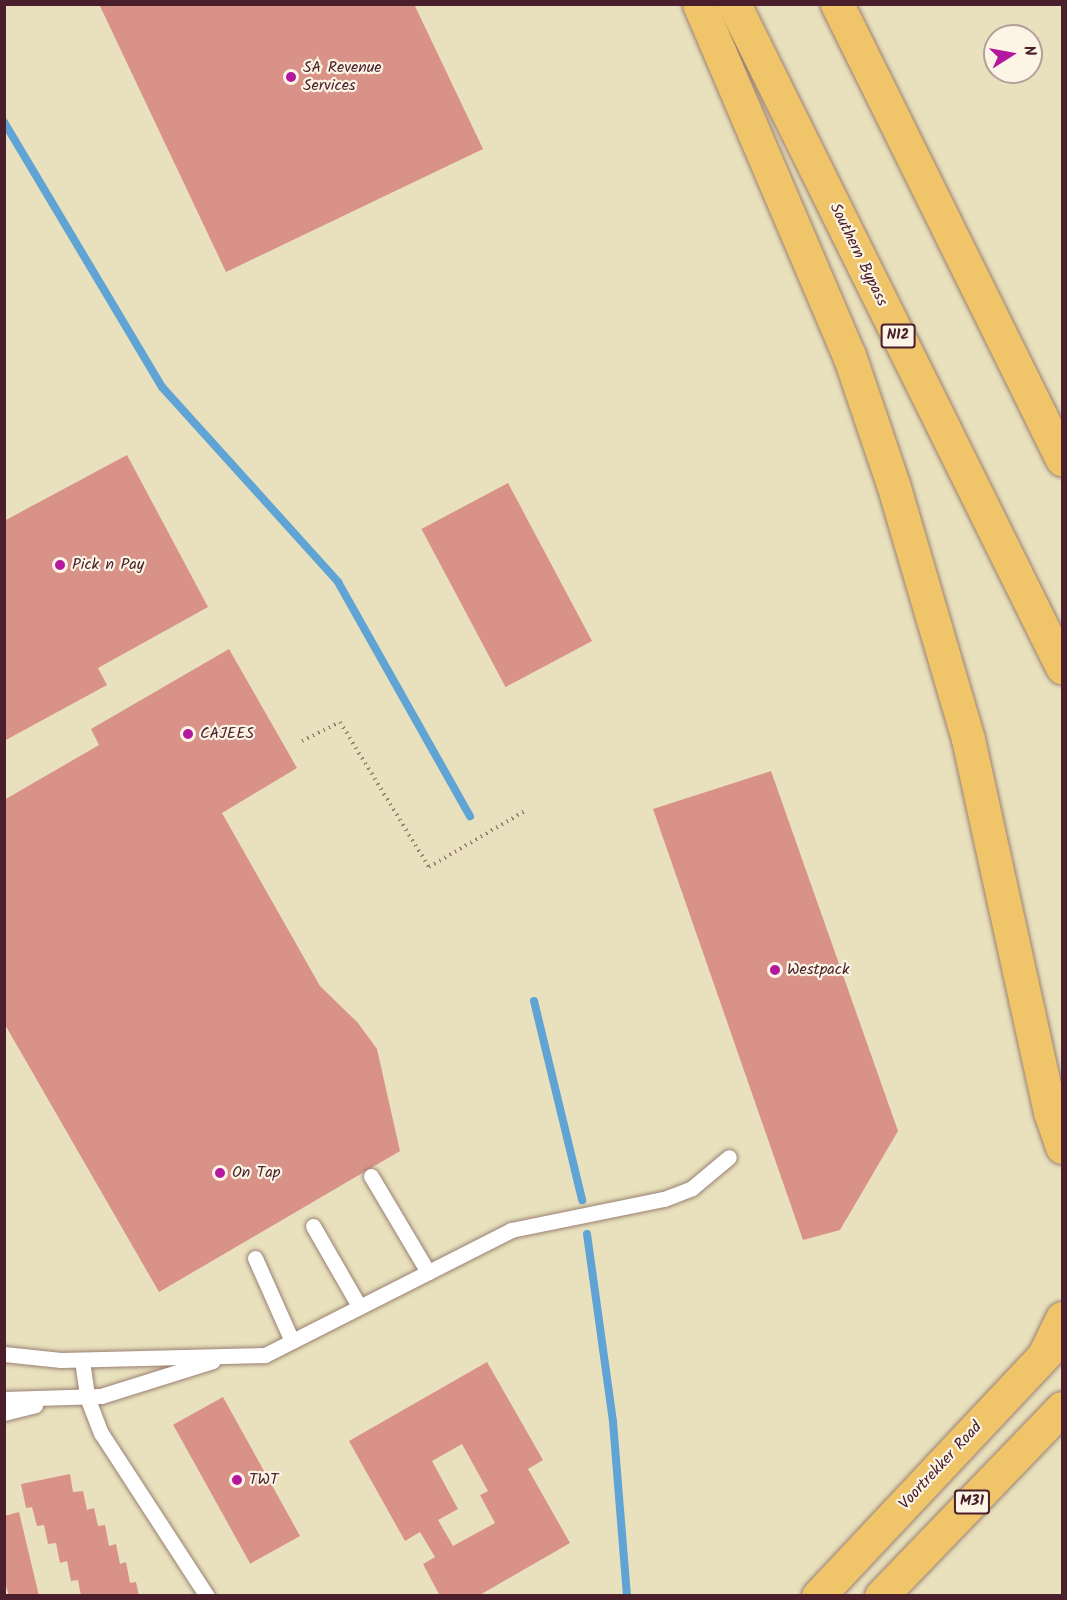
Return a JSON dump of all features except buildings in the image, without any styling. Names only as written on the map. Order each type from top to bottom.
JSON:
[{"type":"main road","points":[[699,4],[849,355],[893,484],[968,739],[1050,1112],[1062,1147]]},
{"type":"main road","name":"Southern Bypass","points":[[734,4],[1062,667]]},
{"type":"main road","points":[[837,4],[1062,459]]},
{"type":"main road","name":"Voortrekker Road","points":[[818,1596],[1053,1345],[1062,1318]]},
{"type":"main road","name":"M31","points":[[881,1596],[1062,1408]]},
{"type":"lane","points":[[4,1354],[82,1360],[219,1359],[265,1355],[511,1230],[636,1206],[692,1188],[729,1157]]},
{"type":"lane","points":[[371,1176],[428,1272]]},
{"type":"lane","points":[[313,1226],[359,1306]]},
{"type":"lane","points":[[255,1258],[292,1341]]},
{"type":"lane","points":[[4,1399],[87,1397],[134,1388],[219,1359]]},
{"type":"lane","points":[[82,1360],[87,1397],[101,1434],[207,1596]]},
{"type":"lane","points":[[4,1413],[61,1399]]},
{"type":"path","points":[[302,741],[340,722],[429,867],[525,811]]},
{"type":"waterway","points":[[4,122],[162,387],[338,582],[470,816]]},
{"type":"waterway","points":[[534,1001],[582,1200]]},
{"type":"waterway","points":[[587,1234],[613,1422],[627,1596]]},
{"type":"place","name":"SA Revenue Services","points":[[291,77]]},
{"type":"place","name":"Pick n Pay","points":[[60,565]]},
{"type":"place","name":"CAJEES","points":[[188,734]]},
{"type":"place","name":"Westpack","points":[[775,970]]},
{"type":"place","name":"On Tap","points":[[220,1173]]},
{"type":"place","name":"TWT","points":[[237,1480]]}]
